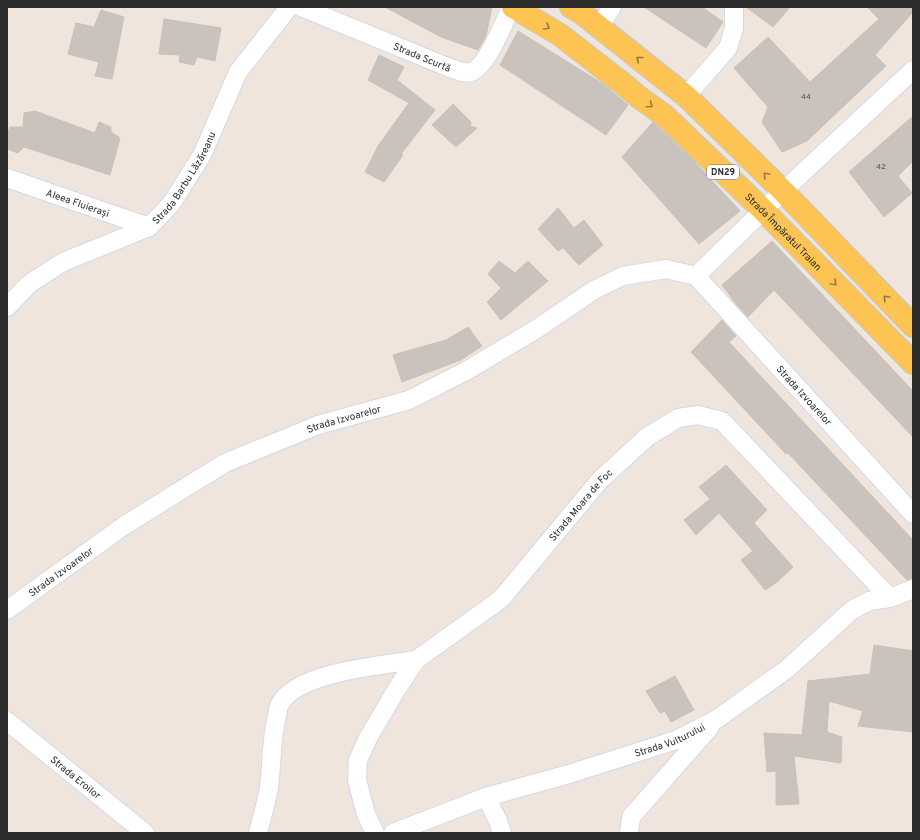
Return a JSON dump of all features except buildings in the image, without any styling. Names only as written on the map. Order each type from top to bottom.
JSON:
[{"type":"main road","name":"Strada Împăratul Traian","points":[[512,7],[559,34],[664,115],[763,210],[913,363]]},
{"type":"main road","name":"DN29","points":[[571,7],[600,27],[686,96],[783,191],[913,326]]},
{"type":"street","name":"Strada Barbu Lăzăreanu","points":[[7,307],[30,284],[64,262],[149,227],[171,204],[202,155],[238,72],[289,7]]},
{"type":"street","name":"Strada Scurtă","points":[[302,7],[465,73],[473,72],[485,61],[512,7]]},
{"type":"street","points":[[600,27],[612,7]]},
{"type":"street","points":[[686,96],[728,48],[734,28],[734,7]]},
{"type":"street","points":[[696,276],[783,191],[913,70]]},
{"type":"street","name":"Aleea Fluierași","points":[[7,178],[149,227]]},
{"type":"street","name":"Strada Izvoarelor","points":[[7,610],[125,525],[225,463],[318,425],[410,400],[466,371],[538,328],[594,290],[623,276],[666,269],[696,276],[913,514]]},
{"type":"street","name":"Strada Moara de Foc","points":[[375,833],[366,814],[357,780],[358,760],[368,738],[398,686],[416,660],[501,599],[600,480],[647,437],[678,418],[698,415],[722,421],[890,598]]},
{"type":"street","name":"Strada Vulturului","points":[[393,833],[486,797],[569,774],[676,740],[717,719],[786,669],[852,610],[870,601],[890,598],[913,589]]},
{"type":"street","points":[[258,833],[269,789],[274,726],[280,704],[290,691],[326,676],[351,670],[416,660]]},
{"type":"street","points":[[629,833],[631,817],[717,719]]},
{"type":"street","name":"Strada Eroilor","points":[[7,721],[145,833]]},
{"type":"street","points":[[486,797],[498,821],[502,833]]}]
